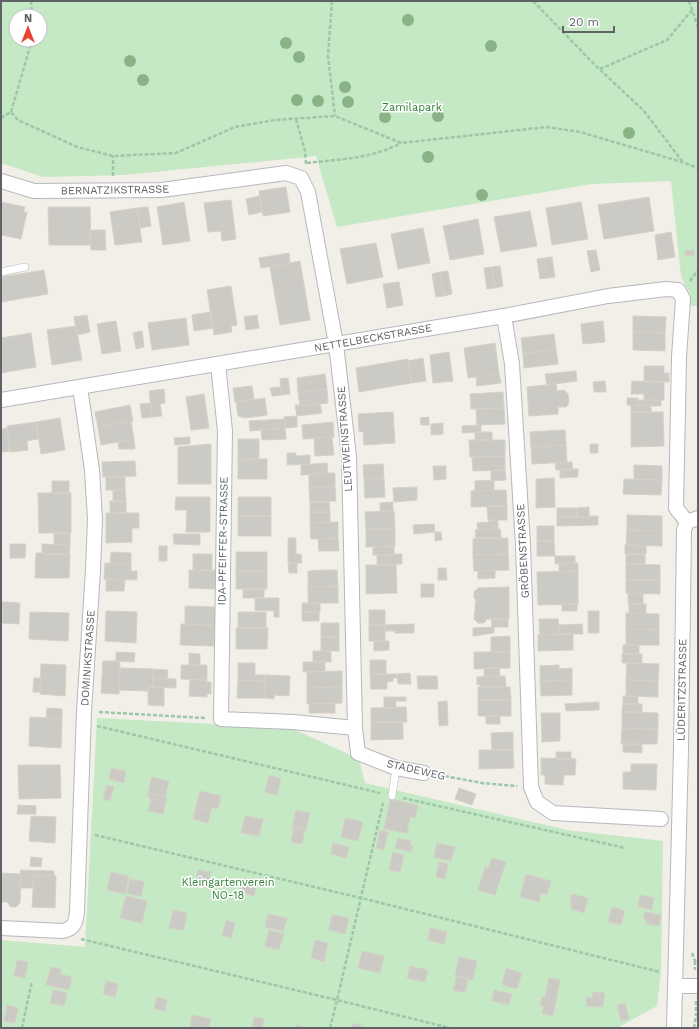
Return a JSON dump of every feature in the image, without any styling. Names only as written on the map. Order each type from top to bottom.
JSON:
[{"type":"street","name":"BERNATZIKSTRASSE","points":[[1,181],[34,192],[162,190],[286,173],[301,178]]},
{"type":"street","name":"LEUTWEINSTRASSE","points":[[301,178],[308,192],[336,344],[348,456],[355,728]]},
{"type":"street","name":"NETTELBECKSTRASSE","points":[[1,400],[504,316],[608,296],[666,289],[678,290],[682,299],[679,357]]},
{"type":"street","name":"GRÖBENSTRASSE","points":[[504,316],[512,364],[524,545],[531,786]]},
{"type":"street","name":"LÜDERITZSTRASSE","points":[[674,1028],[681,750],[684,530],[692,520],[676,508],[679,357]]},
{"type":"street","name":"IDA-PFEIFFER-STRASSE","points":[[218,364],[225,431],[221,719]]},
{"type":"street","name":"DOMINIKSTRASSE","points":[[71,929],[75,924],[77,911],[84,716],[94,570],[95,519],[92,470],[80,386]]},
{"type":"street","points":[[221,719],[293,722],[355,728]]},
{"type":"street","name":"STADEWEG","points":[[355,728],[358,753],[396,768],[424,773]]},
{"type":"street","points":[[531,786],[537,802],[553,813],[661,819]]},
{"type":"street","points":[[1,928],[55,931],[71,929]]},
{"type":"street","points":[[675,979],[698,986]]},
{"type":"lane","points":[[1,272],[25,267]]},
{"type":"lane","points":[[388,795],[396,768]]},
{"type":"path","points":[[325,1],[332,1],[328,56],[335,116]]},
{"type":"path","points":[[534,1],[600,69],[644,111],[682,162]]},
{"type":"path","points":[[689,1],[698,28]]},
{"type":"path","points":[[600,69],[667,40],[692,10]]},
{"type":"path","points":[[1,118],[11,112],[30,48]]},
{"type":"path","points":[[11,112],[18,120],[77,147],[113,156],[176,153],[235,127],[275,120],[296,120],[335,116],[401,143]]},
{"type":"path","points":[[296,120],[307,163],[301,178]]},
{"type":"path","points":[[307,163],[378,153],[401,143],[547,127],[580,132],[698,168]]},
{"type":"path","points":[[84,716],[221,719]]},
{"type":"path","points":[[84,716],[388,795],[625,848]]},
{"type":"path","name":"STADEWEG","points":[[424,773],[482,783],[531,786]]},
{"type":"path","points":[[330,1028],[361,898],[388,795]]},
{"type":"path","points":[[79,831],[361,898],[661,972],[675,979]]},
{"type":"path","points":[[71,929],[78,938],[86,942],[337,1000],[450,1028]]},
{"type":"path","points":[[22,1028],[32,981]]},
{"type":"path","points":[[695,1028],[696,1016],[698,1015]]},
{"type":"green space","name":"Zamilapark","points":[[1,1],[698,1],[698,306],[691,306],[690,294],[681,276],[671,181],[592,184],[337,227],[316,156],[124,175],[43,177],[1,163]]},
{"type":"green space","name":"Kleingartenverein NO-18","points":[[97,718],[291,728],[359,759],[365,783],[567,830],[663,841],[661,972],[657,1006],[617,1028],[1,1028],[1,940],[85,947]]},
{"type":"building","points":[[286,187],[290,212],[263,216],[259,191]]},
{"type":"building","points":[[260,196],[262,212],[249,215],[246,199]]},
{"type":"building","points":[[649,197],[654,231],[604,239],[598,205]]},
{"type":"building","points":[[231,200],[236,239],[222,241],[221,231],[208,232],[204,203]]},
{"type":"building","points":[[1,202],[25,207],[23,212],[27,212],[21,239],[1,235]]},
{"type":"building","points":[[184,202],[190,241],[163,245],[157,207]]},
{"type":"building","points":[[581,202],[588,239],[552,245],[546,208]]},
{"type":"building","points":[[48,207],[90,207],[91,245],[49,245]]},
{"type":"building","points":[[148,207],[151,226],[140,228],[137,208]]},
{"type":"building","points":[[137,208],[142,242],[115,245],[110,212]]},
{"type":"building","points":[[530,211],[537,246],[501,252],[494,217]]},
{"type":"building","points":[[478,219],[484,254],[450,260],[443,226]]},
{"type":"building","points":[[423,228],[430,263],[398,269],[391,234]]},
{"type":"building","points":[[90,230],[105,230],[106,250],[91,250]]},
{"type":"building","points":[[671,232],[675,257],[658,260],[655,235]]},
{"type":"building","points":[[376,243],[383,277],[347,284],[340,249]]},
{"type":"building","points":[[596,250],[600,270],[591,272],[587,251]]},
{"type":"building","points":[[694,250],[694,255],[685,256],[685,251]]},
{"type":"building","points":[[289,253],[290,263],[261,268],[259,258]]},
{"type":"building","points":[[552,257],[555,277],[547,278],[544,258]]},
{"type":"building","points":[[544,258],[547,278],[540,279],[537,259]]},
{"type":"building","points":[[300,261],[310,320],[280,325],[270,267]]},
{"type":"building","points":[[500,266],[503,286],[495,288],[492,267]]},
{"type":"building","points":[[492,267],[495,288],[487,289],[484,268]]},
{"type":"building","points":[[44,270],[48,294],[1,302],[1,277]]},
{"type":"building","points":[[448,271],[452,294],[444,296],[440,272]]},
{"type":"building","points":[[440,272],[444,296],[436,297],[432,274]]},
{"type":"building","points":[[399,282],[403,305],[387,308],[383,284]]},
{"type":"building","points":[[231,286],[237,325],[231,326],[232,332],[214,335],[207,290]]},
{"type":"building","points":[[210,312],[213,328],[194,331],[192,315]]},
{"type":"building","points":[[87,315],[90,332],[77,335],[74,317]]},
{"type":"building","points":[[257,315],[259,328],[246,330],[244,317]]},
{"type":"building","points":[[633,316],[666,317],[665,333],[633,332]]},
{"type":"building","points":[[186,318],[189,345],[152,350],[148,323]]},
{"type":"building","points":[[116,321],[121,351],[102,354],[97,324]]},
{"type":"building","points":[[603,321],[605,342],[583,344],[581,324]]},
{"type":"building","points":[[76,326],[82,360],[52,365],[47,330]]},
{"type":"building","points":[[142,331],[144,347],[136,349],[133,333]]},
{"type":"building","points":[[633,332],[665,333],[665,351],[633,350]]},
{"type":"building","points":[[31,333],[36,367],[1,373],[1,338]]},
{"type":"building","points":[[554,334],[556,349],[523,354],[521,338]]},
{"type":"building","points":[[495,343],[499,374],[468,378],[464,348]]},
{"type":"building","points":[[556,349],[558,364],[524,368],[523,354]]},
{"type":"building","points":[[449,352],[453,381],[433,383],[430,355]]},
{"type":"building","points":[[423,358],[426,381],[411,383],[408,361]]},
{"type":"building","points":[[408,359],[411,383],[359,392],[356,368]]},
{"type":"building","points":[[644,366],[664,366],[664,373],[669,373],[669,382],[644,381]]},
{"type":"building","points":[[576,371],[577,381],[547,385],[545,374]]},
{"type":"building","points":[[325,374],[327,389],[298,393],[297,378]]},
{"type":"building","points":[[499,374],[501,383],[477,386],[476,377]]},
{"type":"building","points":[[288,378],[290,394],[282,395],[280,379]]},
{"type":"building","points":[[605,381],[606,392],[594,392],[593,382]]},
{"type":"building","points":[[632,381],[664,382],[664,400],[644,400],[644,394],[631,394]]},
{"type":"building","points":[[556,384],[557,391],[564,390],[568,394],[569,403],[566,407],[558,407],[558,414],[529,416],[527,387]]},
{"type":"building","points":[[252,386],[254,400],[235,402],[233,388]]},
{"type":"building","points":[[281,387],[282,395],[272,396],[270,388]]},
{"type":"building","points":[[164,389],[165,403],[160,404],[162,416],[152,417],[149,391]]},
{"type":"building","points":[[327,389],[328,403],[300,406],[298,393]]},
{"type":"building","points":[[503,392],[504,408],[471,409],[470,394]]},
{"type":"building","points":[[204,394],[209,428],[191,430],[186,397]]},
{"type":"building","points":[[265,398],[267,415],[246,418],[238,416],[236,402]]},
{"type":"building","points":[[627,398],[638,398],[638,406],[627,405]]},
{"type":"building","points":[[638,400],[661,400],[661,406],[638,406]]},
{"type":"building","points":[[151,403],[152,417],[142,418],[140,404]]},
{"type":"building","points":[[320,404],[322,413],[297,416],[295,405]]},
{"type":"building","points":[[130,405],[133,421],[98,427],[95,412]]},
{"type":"building","points":[[631,405],[651,406],[651,412],[631,412]]},
{"type":"building","points":[[504,408],[505,424],[477,425],[476,409]]},
{"type":"building","points":[[393,412],[395,443],[364,445],[363,431],[359,432],[358,414]]},
{"type":"building","points":[[631,412],[663,412],[664,446],[631,447]]},
{"type":"building","points":[[297,416],[297,427],[285,428],[284,417]]},
{"type":"building","points":[[429,417],[429,425],[421,425],[420,418]]},
{"type":"building","points":[[60,418],[65,450],[41,454],[36,422]]},
{"type":"building","points":[[284,419],[285,428],[250,431],[249,421]]},
{"type":"building","points":[[131,421],[134,439],[101,445],[98,427]]},
{"type":"building","points":[[36,422],[38,439],[27,441],[28,450],[11,452],[7,426]]},
{"type":"building","points":[[333,422],[334,437],[303,439],[302,425]]},
{"type":"building","points":[[443,423],[443,434],[431,435],[431,424]]},
{"type":"building","points":[[481,425],[481,432],[462,433],[462,426]]},
{"type":"building","points":[[7,428],[10,451],[2,452],[1,429]]},
{"type":"building","points":[[285,428],[286,439],[262,440],[261,430]]},
{"type":"building","points":[[565,430],[566,445],[531,447],[530,432]]},
{"type":"building","points":[[475,432],[492,432],[492,440],[475,440]]},
{"type":"building","points":[[190,437],[190,444],[175,445],[174,438]]},
{"type":"building","points":[[332,437],[334,455],[315,456],[314,438]]},
{"type":"building","points":[[134,439],[135,449],[119,449],[118,442]]},
{"type":"building","points":[[238,439],[259,439],[259,459],[238,460]]},
{"type":"building","points":[[469,440],[505,440],[505,456],[470,457]]},
{"type":"building","points":[[211,444],[211,484],[178,484],[178,447]]},
{"type":"building","points":[[590,444],[598,444],[598,453],[590,453]]},
{"type":"building","points":[[566,445],[567,462],[532,464],[531,447]]},
{"type":"building","points":[[287,453],[296,453],[296,456],[310,455],[310,464],[287,465]]},
{"type":"building","points":[[505,456],[505,470],[473,471],[472,457]]},
{"type":"building","points":[[267,459],[267,479],[238,479],[238,460]]},
{"type":"building","points":[[135,461],[136,476],[103,477],[102,462]]},
{"type":"building","points":[[572,462],[573,469],[556,470],[555,463]]},
{"type":"building","points":[[327,463],[328,473],[301,475],[301,465]]},
{"type":"building","points":[[383,464],[384,478],[364,479],[363,465]]},
{"type":"building","points":[[634,465],[662,466],[662,480],[634,479]]},
{"type":"building","points":[[433,466],[446,466],[446,479],[434,480]]},
{"type":"building","points":[[578,469],[578,477],[560,478],[560,470]]},
{"type":"building","points":[[505,470],[506,480],[491,481],[491,471]]},
{"type":"building","points":[[335,473],[335,487],[309,488],[309,474]]},
{"type":"building","points":[[106,477],[125,477],[125,490],[106,490]]},
{"type":"building","points":[[384,478],[385,497],[365,498],[364,479]]},
{"type":"building","points":[[554,478],[555,507],[536,508],[536,479]]},
{"type":"building","points":[[624,479],[662,480],[661,495],[623,494]]},
{"type":"building","points":[[494,480],[494,490],[475,491],[475,481]]},
{"type":"building","points":[[52,481],[69,481],[69,493],[52,493]]},
{"type":"building","points":[[335,487],[336,501],[310,502],[309,488]]},
{"type":"building","points":[[417,487],[417,500],[394,502],[393,488]]},
{"type":"building","points":[[113,490],[125,490],[126,501],[113,501]]},
{"type":"building","points":[[506,490],[507,506],[471,507],[471,491]]},
{"type":"building","points":[[38,493],[71,493],[71,533],[39,533]]},
{"type":"building","points":[[176,497],[210,497],[210,532],[186,532],[187,510],[175,510]]},
{"type":"building","points":[[238,497],[271,497],[271,516],[238,516]]},
{"type":"building","points":[[110,501],[126,501],[126,513],[110,513]]},
{"type":"building","points":[[310,502],[329,502],[330,512],[310,512]]},
{"type":"building","points":[[393,502],[393,511],[380,512],[380,503]]},
{"type":"building","points":[[487,506],[507,506],[507,520],[488,520]]},
{"type":"building","points":[[589,507],[589,517],[577,517],[577,508]]},
{"type":"building","points":[[557,508],[577,508],[577,517],[557,517]]},
{"type":"building","points":[[394,511],[395,529],[366,529],[365,512]]},
{"type":"building","points":[[310,512],[330,512],[330,522],[310,523]]},
{"type":"building","points":[[106,513],[139,513],[139,528],[132,528],[132,542],[106,543]]},
{"type":"building","points":[[627,515],[662,516],[662,531],[627,530]]},
{"type":"building","points":[[238,516],[271,516],[271,536],[238,536]]},
{"type":"building","points":[[598,516],[598,525],[557,526],[557,517]]},
{"type":"building","points":[[489,520],[498,520],[498,529],[478,530],[477,523],[489,522]]},
{"type":"building","points":[[338,522],[338,538],[311,539],[310,523]]},
{"type":"building","points":[[434,524],[435,532],[414,534],[413,525]]},
{"type":"building","points":[[537,526],[554,526],[554,541],[537,541]]},
{"type":"building","points":[[366,529],[395,529],[395,546],[366,547]]},
{"type":"building","points":[[500,529],[501,538],[476,538],[475,530]]},
{"type":"building","points":[[627,530],[662,531],[662,546],[626,545]]},
{"type":"building","points":[[435,532],[441,532],[442,540],[435,541]]},
{"type":"building","points":[[54,533],[70,533],[70,545],[54,544]]},
{"type":"building","points":[[173,534],[200,534],[200,545],[174,544]]},
{"type":"building","points":[[288,538],[296,538],[296,554],[301,554],[302,563],[288,563]]},
{"type":"building","points":[[338,538],[339,551],[319,551],[318,539]]},
{"type":"building","points":[[508,538],[508,554],[473,555],[473,539]]},
{"type":"building","points":[[537,541],[554,541],[555,556],[537,556]]},
{"type":"building","points":[[10,544],[26,544],[25,558],[10,558]]},
{"type":"building","points":[[42,544],[70,545],[69,554],[42,554]]},
{"type":"building","points":[[625,545],[646,546],[646,554],[625,554]]},
{"type":"building","points":[[159,546],[167,546],[167,561],[159,561]]},
{"type":"building","points":[[394,546],[394,555],[373,555],[373,547]]},
{"type":"building","points":[[111,552],[131,553],[131,564],[110,563]]},
{"type":"building","points":[[236,552],[267,552],[267,571],[236,571]]},
{"type":"building","points":[[36,553],[70,554],[69,578],[35,578]]},
{"type":"building","points":[[193,554],[212,554],[212,570],[193,570]]},
{"type":"building","points":[[402,554],[402,564],[377,565],[377,555]]},
{"type":"building","points":[[508,554],[509,570],[474,571],[473,555]]},
{"type":"building","points":[[626,554],[645,554],[645,564],[626,564]]},
{"type":"building","points":[[555,556],[575,556],[575,563],[555,564]]},
{"type":"building","points":[[105,563],[131,564],[131,571],[137,571],[137,580],[104,579]]},
{"type":"building","points":[[288,563],[297,563],[297,573],[289,573]]},
{"type":"building","points":[[578,563],[578,571],[559,572],[559,564]]},
{"type":"building","points":[[626,564],[660,565],[660,580],[626,580]]},
{"type":"building","points":[[366,565],[396,565],[397,593],[366,594]]},
{"type":"building","points":[[438,568],[446,568],[447,580],[438,580]]},
{"type":"building","points":[[189,570],[216,570],[215,589],[189,588]]},
{"type":"building","points":[[337,570],[338,586],[308,587],[308,571]]},
{"type":"building","points":[[495,570],[495,578],[478,579],[478,571]]},
{"type":"building","points":[[236,571],[267,571],[267,589],[236,589]]},
{"type":"building","points":[[578,571],[578,604],[538,605],[537,572]]},
{"type":"building","points":[[106,579],[125,580],[124,591],[106,591]]},
{"type":"building","points":[[626,580],[660,580],[660,594],[626,593]]},
{"type":"building","points":[[421,584],[434,584],[434,597],[421,597]]},
{"type":"building","points":[[338,586],[338,603],[308,603],[308,587]]},
{"type":"building","points":[[509,587],[509,619],[487,619],[484,623],[478,623],[474,619],[476,600],[474,598],[474,592],[478,588]]},
{"type":"building","points":[[243,589],[264,589],[264,598],[243,598]]},
{"type":"building","points":[[628,593],[643,594],[643,604],[628,604]]},
{"type":"building","points":[[255,598],[279,598],[279,617],[274,617],[274,611],[255,610]]},
{"type":"building","points":[[1,602],[4,602],[3,613],[1,613]]},
{"type":"building","points":[[4,602],[20,603],[19,624],[2,623]]},
{"type":"building","points":[[302,603],[320,603],[320,612],[302,612]]},
{"type":"building","points":[[562,604],[577,604],[577,611],[562,611]]},
{"type":"building","points":[[629,604],[646,604],[646,614],[629,613]]},
{"type":"building","points":[[185,606],[215,607],[215,625],[185,624]]},
{"type":"building","points":[[369,610],[385,610],[385,625],[369,625]]},
{"type":"building","points":[[106,611],[137,612],[136,643],[105,641]]},
{"type":"building","points":[[588,611],[599,611],[599,633],[588,633]]},
{"type":"building","points":[[30,612],[69,613],[68,641],[29,639]]},
{"type":"building","points":[[238,612],[266,612],[266,628],[238,628]]},
{"type":"building","points":[[302,612],[319,612],[319,621],[302,621]]},
{"type":"building","points":[[626,613],[659,614],[659,630],[626,629]]},
{"type":"building","points":[[491,619],[508,619],[508,627],[492,627]]},
{"type":"building","points":[[539,619],[558,619],[559,634],[540,635]]},
{"type":"building","points":[[321,623],[339,623],[339,637],[321,637]]},
{"type":"building","points":[[181,624],[215,625],[214,646],[180,645]]},
{"type":"building","points":[[414,624],[414,633],[395,633],[395,631],[385,631],[385,625]]},
{"type":"building","points":[[582,624],[583,634],[559,634],[558,625]]},
{"type":"building","points":[[369,625],[385,625],[385,641],[369,641]]},
{"type":"building","points":[[494,627],[494,633],[473,636],[473,628]]},
{"type":"building","points":[[236,628],[268,628],[267,649],[236,649]]},
{"type":"building","points":[[626,629],[659,630],[659,645],[626,645]]},
{"type":"building","points":[[573,634],[573,650],[538,651],[538,635]]},
{"type":"building","points":[[510,636],[510,652],[491,652],[491,637]]},
{"type":"building","points":[[321,637],[339,637],[339,651],[321,651]]},
{"type":"building","points":[[374,641],[389,641],[389,650],[374,651]]},
{"type":"building","points":[[623,645],[639,645],[639,654],[623,654]]},
{"type":"building","points":[[313,651],[331,651],[331,662],[313,662]]},
{"type":"building","points":[[116,652],[135,653],[134,662],[116,661]]},
{"type":"building","points":[[474,652],[510,652],[510,668],[474,669]]},
{"type":"building","points":[[189,653],[200,654],[200,665],[189,665]]},
{"type":"building","points":[[622,654],[642,654],[642,663],[622,663]]},
{"type":"building","points":[[370,660],[386,660],[386,674],[370,674]]},
{"type":"building","points":[[103,661],[120,661],[119,694],[101,693]]},
{"type":"building","points":[[303,662],[325,662],[325,671],[303,672]]},
{"type":"building","points":[[238,663],[255,663],[255,675],[265,675],[265,681],[238,680]]},
{"type":"building","points":[[627,663],[659,664],[658,681],[626,680]]},
{"type":"building","points":[[41,664],[66,665],[65,696],[40,694]]},
{"type":"building","points":[[181,665],[207,665],[207,680],[181,679]]},
{"type":"building","points":[[559,665],[559,669],[572,668],[572,680],[540,681],[540,666]]},
{"type":"building","points":[[120,668],[153,669],[153,687],[148,687],[148,691],[119,690]]},
{"type":"building","points":[[484,668],[499,668],[500,676],[484,677]]},
{"type":"building","points":[[153,669],[168,670],[167,679],[153,678]]},
{"type":"building","points":[[342,671],[342,687],[307,688],[307,672]]},
{"type":"building","points":[[410,673],[411,684],[398,684],[397,674]]},
{"type":"building","points":[[370,674],[397,674],[397,678],[393,678],[393,681],[387,682],[387,689],[371,689]]},
{"type":"building","points":[[265,675],[290,676],[289,696],[274,695],[274,699],[264,698]]},
{"type":"building","points":[[417,676],[437,676],[438,689],[418,689]]},
{"type":"building","points":[[505,676],[506,687],[480,687],[480,684],[477,685],[477,677]]},
{"type":"building","points":[[34,678],[41,678],[40,692],[33,692]]},
{"type":"building","points":[[153,678],[176,679],[176,688],[153,687]]},
{"type":"building","points":[[190,680],[207,680],[207,682],[211,682],[211,694],[207,694],[207,697],[189,696]]},
{"type":"building","points":[[238,680],[265,681],[264,698],[237,698]]},
{"type":"building","points":[[572,680],[572,695],[541,696],[540,681]]},
{"type":"building","points":[[626,680],[658,681],[658,697],[626,696]]},
{"type":"building","points":[[148,687],[164,688],[164,706],[148,705]]},
{"type":"building","points":[[342,687],[342,703],[307,704],[307,688]]},
{"type":"building","points":[[478,687],[510,687],[511,700],[478,700]]},
{"type":"building","points":[[623,696],[638,696],[638,704],[623,704]]},
{"type":"building","points":[[384,697],[406,697],[406,701],[396,701],[396,708],[384,708]]},
{"type":"building","points":[[478,700],[511,700],[511,716],[478,716]]},
{"type":"building","points":[[447,701],[448,725],[439,726],[438,702]]},
{"type":"building","points":[[599,702],[599,710],[566,711],[565,704]]},
{"type":"building","points":[[309,704],[335,704],[335,713],[309,713]]},
{"type":"building","points":[[623,704],[642,704],[642,712],[622,712]]},
{"type":"building","points":[[406,707],[407,722],[371,722],[371,708]]},
{"type":"building","points":[[47,708],[62,709],[62,719],[46,718]]},
{"type":"building","points":[[622,712],[658,713],[658,729],[622,728]]},
{"type":"building","points":[[541,713],[560,713],[560,741],[542,742]]},
{"type":"building","points":[[486,716],[500,716],[500,724],[486,724]]},
{"type":"building","points":[[30,717],[62,719],[61,748],[29,746]]},
{"type":"building","points":[[371,722],[403,723],[403,739],[371,740]]},
{"type":"building","points":[[622,728],[658,729],[657,744],[621,744]]},
{"type":"building","points":[[513,732],[513,750],[492,750],[491,733]]},
{"type":"building","points":[[623,744],[642,744],[642,753],[623,752]]},
{"type":"building","points":[[479,750],[513,750],[514,768],[479,769]]},
{"type":"building","points":[[556,752],[571,752],[571,759],[556,759]]},
{"type":"building","points":[[541,758],[576,759],[575,775],[564,775],[563,785],[545,784],[545,775],[541,775]]},
{"type":"building","points":[[631,764],[657,764],[656,790],[623,789],[623,772],[631,772]]},
{"type":"building","points":[[18,765],[60,765],[61,798],[19,799]]},
{"type":"building","points":[[111,768],[126,771],[124,783],[109,779]]},
{"type":"building","points":[[269,775],[281,779],[277,795],[265,792]]},
{"type":"building","points":[[152,777],[169,781],[165,797],[148,793]]},
{"type":"building","points":[[107,785],[114,787],[110,801],[103,799]]},
{"type":"building","points":[[459,788],[476,794],[472,805],[455,799]]},
{"type":"building","points":[[200,791],[221,796],[218,809],[212,807],[211,810],[196,806]]},
{"type":"building","points":[[148,793],[167,797],[163,814],[148,811],[151,798],[148,797]]},
{"type":"building","points":[[390,799],[418,805],[415,818],[410,817],[407,833],[384,829]]},
{"type":"building","points":[[18,805],[36,806],[36,814],[17,814]]},
{"type":"building","points":[[196,806],[211,810],[208,823],[193,819]]},
{"type":"building","points":[[296,810],[310,813],[306,830],[292,827]]},
{"type":"building","points":[[31,816],[56,817],[55,843],[29,841]]},
{"type":"building","points":[[245,816],[263,819],[259,836],[241,833]]},
{"type":"building","points":[[345,818],[363,822],[358,841],[341,837]]},
{"type":"building","points":[[294,827],[305,830],[302,844],[291,842]]},
{"type":"building","points":[[380,830],[388,832],[384,850],[376,848]]},
{"type":"building","points":[[398,838],[411,841],[410,845],[413,846],[411,852],[395,848]]},
{"type":"building","points":[[333,843],[349,847],[346,858],[331,854]]},
{"type":"building","points":[[437,843],[455,847],[451,861],[434,857]]},
{"type":"building","points":[[393,852],[404,855],[400,872],[389,870]]},
{"type":"building","points":[[31,857],[42,858],[41,867],[30,866]]},
{"type":"building","points":[[492,858],[506,862],[495,895],[478,890],[485,867],[488,868]]},
{"type":"building","points":[[439,862],[448,864],[445,879],[436,877]]},
{"type":"building","points":[[20,870],[54,871],[54,876],[34,875],[33,888],[21,888]]},
{"type":"building","points":[[198,870],[211,872],[207,888],[195,885]]},
{"type":"building","points":[[111,872],[129,876],[125,894],[107,890]]},
{"type":"building","points":[[1,873],[21,874],[20,903],[16,907],[11,907],[7,902],[1,902]]},
{"type":"building","points":[[526,874],[551,881],[547,895],[541,893],[539,902],[520,897]]},
{"type":"building","points":[[34,875],[56,876],[55,908],[32,907]]},
{"type":"building","points":[[245,878],[258,882],[254,896],[240,892]]},
{"type":"building","points":[[130,879],[144,882],[141,897],[127,893]]},
{"type":"building","points":[[572,894],[588,898],[584,913],[571,909],[572,903],[570,903]]},
{"type":"building","points":[[640,895],[654,898],[652,910],[638,907]]},
{"type":"building","points":[[126,896],[147,901],[142,923],[120,918]]},
{"type":"building","points":[[612,907],[625,911],[621,925],[608,922]]},
{"type":"building","points":[[173,910],[187,913],[184,930],[169,928]]},
{"type":"building","points":[[645,912],[661,915],[659,926],[646,924],[646,919],[643,919]]},
{"type":"building","points":[[268,914],[287,918],[283,931],[265,927]]},
{"type":"building","points":[[332,915],[349,918],[345,934],[329,930]]},
{"type":"building","points":[[226,920],[235,923],[231,938],[222,935]]},
{"type":"building","points":[[430,928],[447,932],[444,944],[428,940]]},
{"type":"building","points":[[269,930],[284,934],[279,950],[265,946]]},
{"type":"building","points":[[315,940],[328,943],[324,962],[311,958]]},
{"type":"building","points":[[362,951],[384,956],[380,973],[358,968]]},
{"type":"building","points":[[459,957],[477,961],[473,980],[455,976]]},
{"type":"building","points":[[17,960],[28,962],[25,978],[14,976]]},
{"type":"building","points":[[410,966],[428,970],[425,982],[407,978]]},
{"type":"building","points":[[51,967],[61,969],[60,974],[72,977],[69,990],[46,985]]},
{"type":"building","points":[[506,968],[522,973],[517,989],[502,985]]},
{"type":"building","points":[[457,976],[468,978],[465,993],[453,990]]},
{"type":"building","points":[[549,978],[560,980],[553,1016],[542,1013],[544,1006],[540,1005],[542,997],[545,997]]},
{"type":"building","points":[[106,981],[118,984],[115,997],[103,994]]},
{"type":"building","points":[[53,990],[67,993],[64,1006],[50,1003]]},
{"type":"building","points":[[494,990],[512,994],[509,1005],[492,1001]]},
{"type":"building","points":[[593,992],[605,993],[603,1007],[586,1006],[587,997],[592,998]]},
{"type":"building","points":[[157,997],[167,1000],[165,1011],[154,1009]]},
{"type":"building","points":[[625,1003],[629,1019],[621,1021],[617,1005]]},
{"type":"building","points":[[7,1005],[18,1008],[15,1023],[4,1021]]},
{"type":"building","points":[[192,1015],[211,1019],[209,1028],[190,1028]]},
{"type":"building","points":[[254,1017],[264,1019],[262,1028],[252,1028]]},
{"type":"building","points":[[353,1023],[367,1028],[351,1028]]},
{"type":"building","points":[[297,1025],[308,1028],[296,1028]]}]
